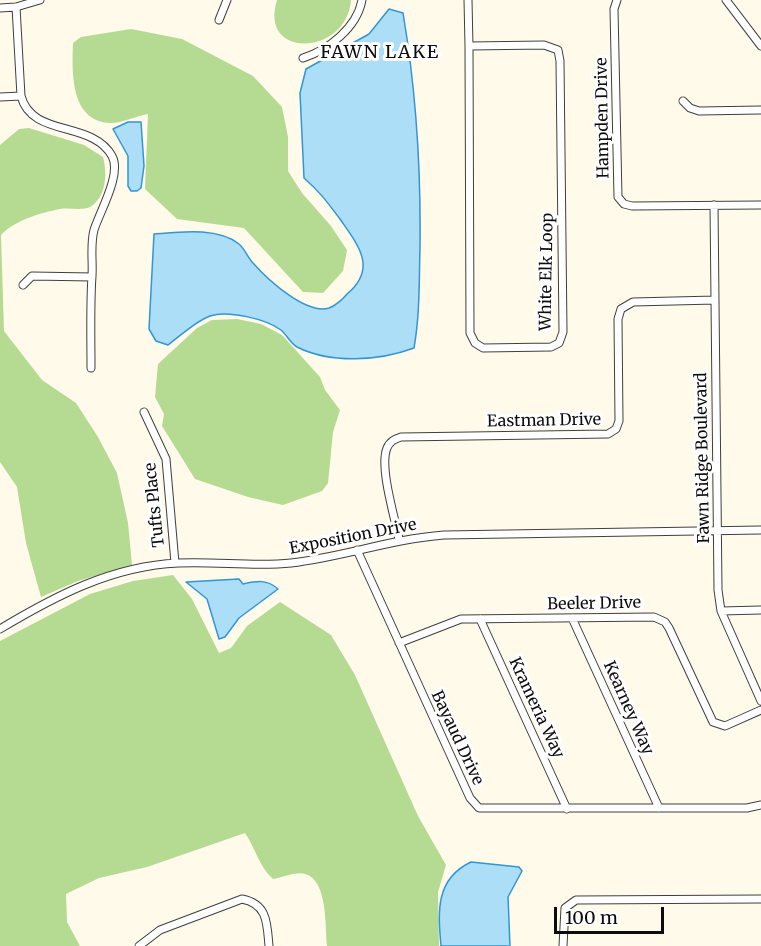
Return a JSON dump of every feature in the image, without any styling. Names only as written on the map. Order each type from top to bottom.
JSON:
[{"type":"street","points":[[0,8],[16,7],[40,0]]},
{"type":"street","points":[[219,20],[227,0]]},
{"type":"street","points":[[303,57],[314,54],[339,38],[362,0]]},
{"type":"street","name":"White Elk Loop","points":[[468,0],[470,333],[474,344],[483,348],[551,347],[559,343],[563,332],[560,61],[558,50],[544,45],[469,46]]},
{"type":"street","name":"Hampden Drive","points":[[617,0],[614,9],[618,197],[624,204],[632,206],[761,205]]},
{"type":"street","points":[[726,0],[761,46]]},
{"type":"street","points":[[16,7],[21,96],[24,109],[37,120],[89,136],[103,144],[113,157],[114,171],[92,238],[91,368]]},
{"type":"street","points":[[0,97],[21,96]]},
{"type":"street","points":[[683,101],[690,108],[699,111],[761,110]]},
{"type":"street","name":"Fawn Ridge Boulevard","points":[[714,205],[717,530],[721,611],[761,701]]},
{"type":"street","points":[[23,285],[32,276],[92,277]]},
{"type":"street","name":"Eastman Drive","points":[[399,539],[386,469],[386,450],[393,440],[401,437],[608,434],[616,429],[619,421],[618,319],[621,309],[633,302],[715,300]]},
{"type":"street","name":"Tufts Place","points":[[144,412],[166,459],[175,563]]},
{"type":"street","name":"Exposition Drive","points":[[0,629],[42,604],[85,584],[132,570],[175,563],[267,565],[315,560],[399,539],[444,535],[761,530]]},
{"type":"street","name":"Bayaud Drive","points":[[357,550],[473,803],[486,810],[747,808],[761,805]]},
{"type":"street","points":[[721,611],[761,610]]},
{"type":"street","name":"Kearney Way","points":[[572,618],[659,808]]},
{"type":"street","name":"Beeler Drive","points":[[399,643],[447,622],[480,619],[660,619],[669,628],[713,722],[725,726],[761,710]]},
{"type":"street","name":"Krameria Way","points":[[480,619],[567,809]]},
{"type":"street","points":[[139,946],[160,930],[242,899],[251,901],[262,909],[267,923],[269,946]]},
{"type":"street","points":[[563,946],[565,908],[576,900],[761,899]]},
{"type":"green space","points":[[277,0],[351,0],[346,19],[335,32],[321,40],[305,44],[291,41],[280,33],[275,20]]},
{"type":"green space","points":[[131,29],[182,39],[253,76],[282,107],[288,137],[288,171],[302,193],[331,226],[347,250],[343,271],[323,293],[303,292],[244,228],[177,219],[145,189],[148,114],[111,123],[98,120],[88,114],[81,105],[74,81],[73,43],[81,37]]},
{"type":"green space","points":[[29,128],[84,145],[103,157],[105,182],[98,200],[90,207],[60,209],[36,215],[13,225],[1,235],[4,331],[42,380],[76,403],[98,437],[117,473],[128,523],[132,565],[78,581],[41,597],[26,543],[17,487],[0,462],[0,145],[19,129]]},
{"type":"green space","points":[[237,319],[261,324],[282,335],[320,377],[325,390],[340,410],[333,432],[328,483],[322,491],[283,505],[248,497],[195,479],[162,426],[164,414],[155,397],[158,364],[197,328],[212,320]]},
{"type":"green space","points":[[173,575],[192,599],[219,653],[231,648],[247,626],[280,602],[331,635],[355,675],[418,816],[446,865],[438,892],[439,946],[327,946],[324,905],[318,885],[312,878],[302,873],[273,879],[264,869],[245,833],[147,867],[99,878],[66,894],[67,922],[80,946],[0,946],[0,641],[90,594],[133,581]]},
{"type":"water","points":[[389,9],[403,13],[417,129],[420,247],[414,348],[371,358],[325,356],[297,347],[281,330],[266,322],[227,314],[205,318],[168,345],[156,341],[149,329],[154,234],[198,232],[230,239],[241,246],[253,263],[277,286],[299,301],[320,309],[331,307],[356,284],[362,275],[363,266],[358,247],[327,203],[304,178],[300,93],[306,69],[369,34]]},
{"type":"water","points":[[128,122],[141,122],[144,166],[141,188],[137,191],[131,191],[128,186],[128,156],[113,129]]},
{"type":"water","points":[[239,579],[243,584],[262,582],[278,589],[239,618],[225,637],[219,639],[207,599],[186,582]]},
{"type":"water","points":[[471,862],[519,867],[522,871],[508,897],[510,946],[441,946],[439,921],[441,898],[451,878],[459,869]]},
{"type":"district","name":"FAWN LAKE","points":[[380,53]]}]
